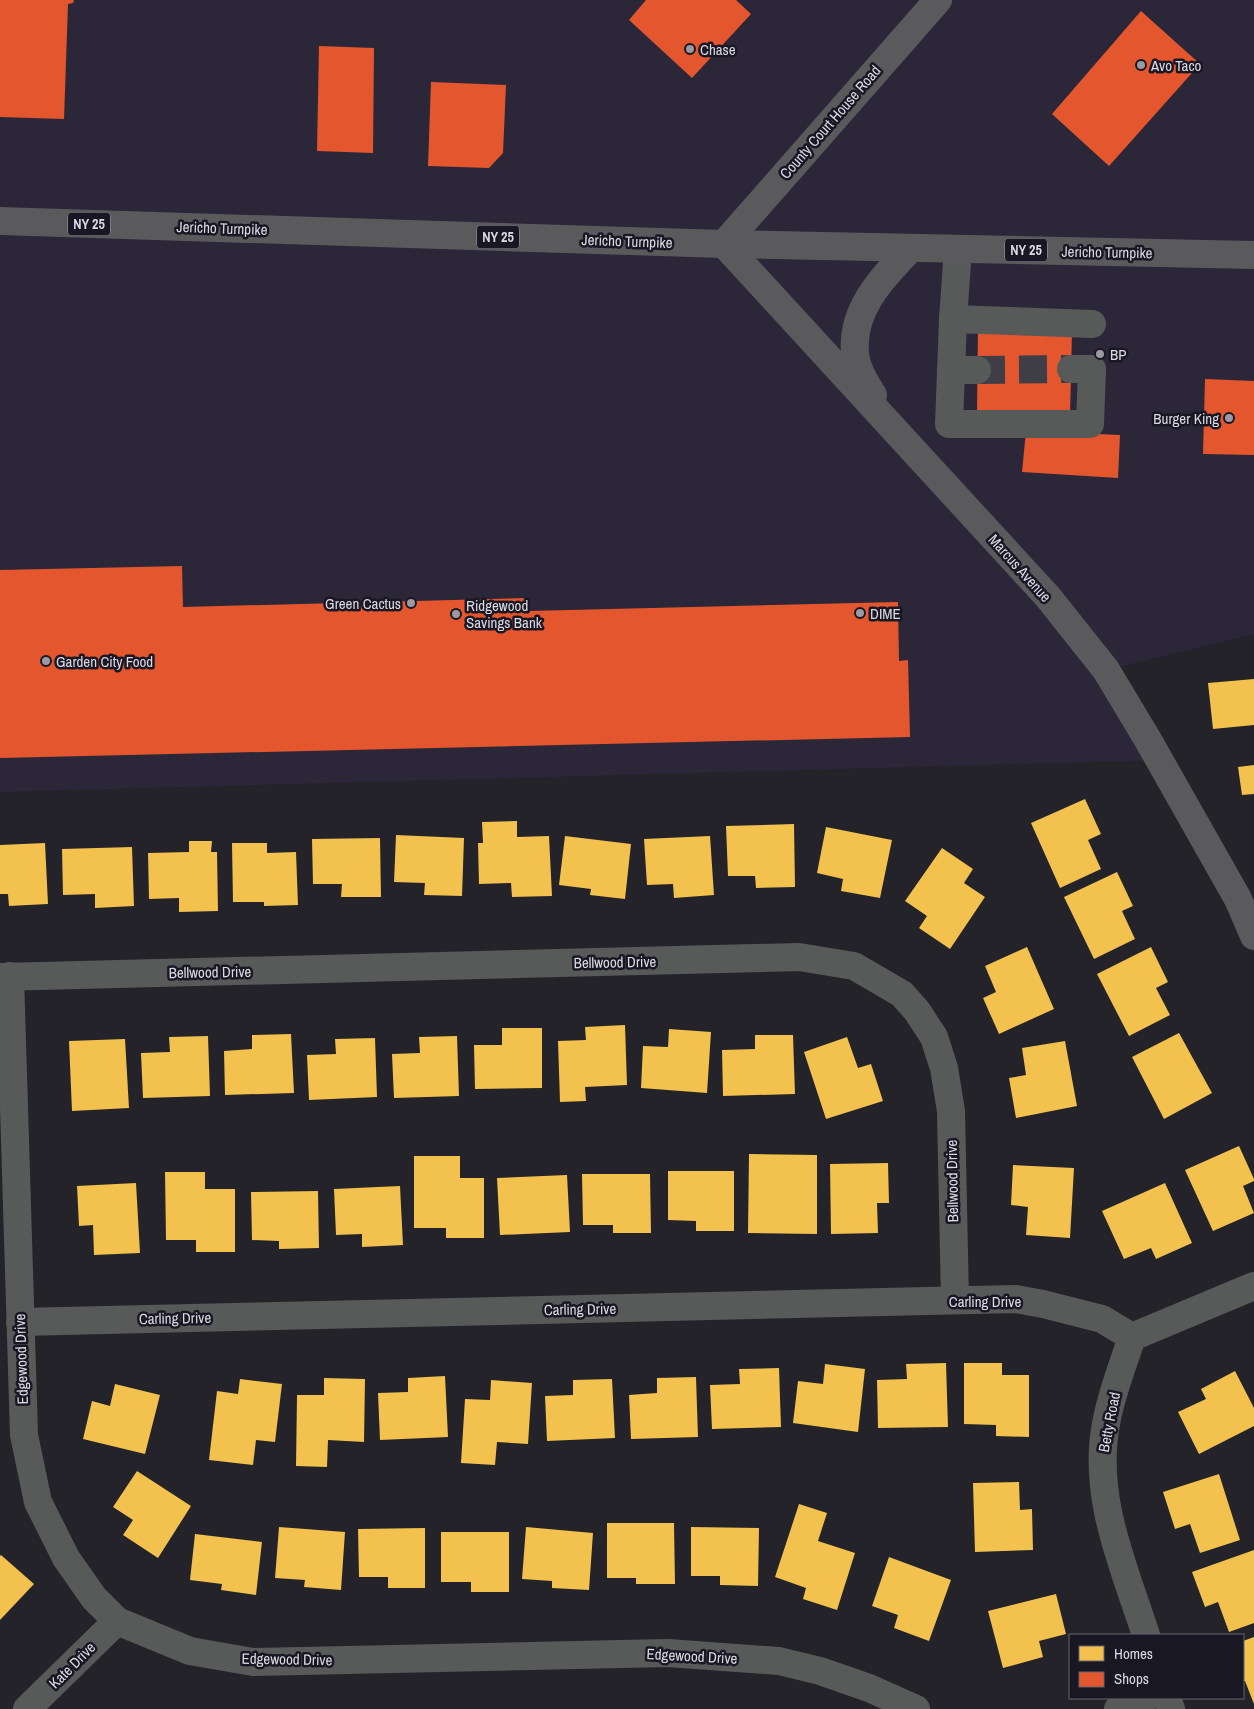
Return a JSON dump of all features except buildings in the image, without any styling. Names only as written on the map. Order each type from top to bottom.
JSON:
[{"type":"main road","name":"County Court House Road","points":[[724,244],[938,0]]},
{"type":"main road","name":"Jericho Turnpike","points":[[0,221],[724,244],[1254,255]]},
{"type":"main road","name":"Marcus Avenue","points":[[724,244],[1048,597],[1106,670],[1238,899],[1254,936]]},
{"type":"main road","points":[[911,248],[876,287],[861,310],[855,333],[855,354],[861,374],[872,395],[918,457]]},
{"type":"street","points":[[958,249],[953,318],[964,370],[949,424],[1090,424],[1092,369],[1071,369]]},
{"type":"street","points":[[953,318],[1092,324]]},
{"type":"street","name":"Bellwood Drive","points":[[5,977],[799,957],[854,966],[902,994],[917,1011],[934,1037],[944,1068],[951,1111],[955,1300]]},
{"type":"street","name":"Edgewood Drive","points":[[5,977],[24,1435],[38,1502],[66,1558],[94,1598],[117,1620],[190,1650],[253,1662],[668,1653],[779,1661],[820,1671],[869,1688],[916,1709]]},
{"type":"street","points":[[1132,1337],[1254,1286]]},
{"type":"street","name":"Carling Drive","points":[[20,1322],[1016,1299],[1043,1304],[1102,1320],[1132,1337]]},
{"type":"street","name":"Betty Road","points":[[1132,1337],[1114,1391],[1106,1425],[1102,1467],[1104,1495],[1112,1530],[1146,1634]]},
{"type":"street","name":"Kate Drive","points":[[27,1709],[117,1620]]},
{"type":"street","points":[[1118,1709],[1143,1699]]},
{"type":"shaded area","points":[[0,0],[1254,0],[1254,634],[1106,670],[1159,760],[0,792]]},
{"type":"tunnel","points":[[977,370],[1071,369]]},
{"type":"place","name":"Chase","points":[[690,49]]},
{"type":"place","name":"Avo Taco","points":[[1141,65]]},
{"type":"place","name":"BP","points":[[1100,354]]},
{"type":"place","name":"Burger King","points":[[1229,418]]},
{"type":"place","name":"Green Cactus","points":[[411,603]]},
{"type":"place","name":"DIME","points":[[860,613]]},
{"type":"place","name":"Ridgewood Savings Bank","points":[[456,614]]},
{"type":"place","name":"Garden City Food","points":[[46,661]]}]
